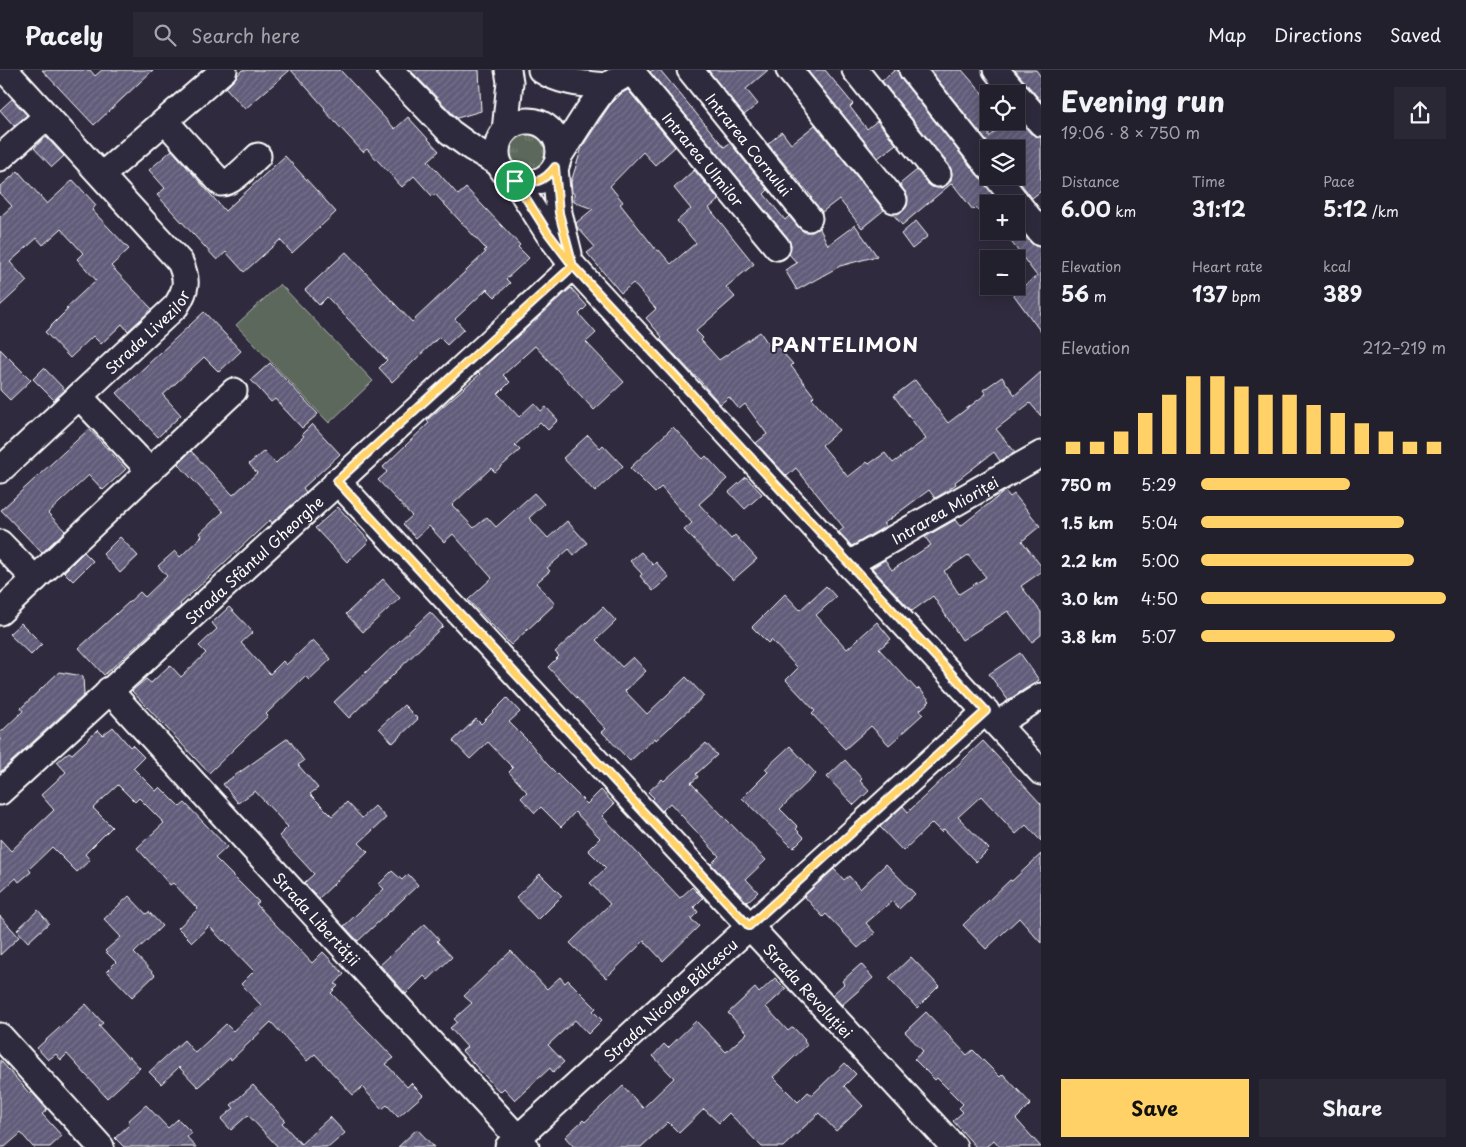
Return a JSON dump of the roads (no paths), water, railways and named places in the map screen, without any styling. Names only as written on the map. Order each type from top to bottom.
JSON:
[{"type":"street","name":"Strada Livezilor","points":[[0,470],[176,306],[183,295],[186,283],[180,262],[5,70]]},
{"type":"street","points":[[390,70],[450,132],[472,148],[498,163],[507,176],[515,181],[548,233],[573,266],[1041,772]]},
{"type":"street","points":[[541,70],[571,82],[606,86]]},
{"type":"street","name":"Intrarea Cornului","points":[[690,70],[809,218]]},
{"type":"street","points":[[789,70],[894,200]]},
{"type":"street","points":[[854,70],[938,174]]},
{"type":"street","points":[[912,70],[980,156]]},
{"type":"street","points":[[996,70],[1008,85]]},
{"type":"street","points":[[102,175],[221,71]]},
{"type":"street","points":[[515,181],[533,183],[550,175],[588,111],[606,86],[632,71]]},
{"type":"street","name":"Intrarea Ulmilor","points":[[632,71],[777,247]]},
{"type":"street","points":[[498,163],[497,146],[503,134],[509,76]]},
{"type":"street","points":[[509,76],[541,125],[557,140],[559,213],[573,266]]},
{"type":"street","points":[[1025,104],[1041,123]]},
{"type":"street","points":[[450,132],[476,138],[503,134],[519,122],[541,125],[588,111]]},
{"type":"street","points":[[0,158],[47,116]]},
{"type":"street","points":[[165,121],[221,183],[226,184],[233,179],[258,156]]},
{"type":"street","points":[[1003,185],[1041,233]]},
{"type":"street","name":"Strada Sfântul Gheorghe","points":[[0,792],[573,266]]},
{"type":"street","points":[[0,612],[234,392]]},
{"type":"street","points":[[79,396],[150,471]]},
{"type":"street","name":"Intrarea Mioriței","points":[[849,564],[1041,454]]},
{"type":"street","name":"Strada Revoluției","points":[[337,481],[954,1147]]},
{"type":"street","points":[[0,543],[34,579]]},
{"type":"street","name":"Strada Libertății","points":[[109,690],[517,1144]]},
{"type":"street","name":"Strada Nicolae Bălcescu","points":[[517,1144],[749,926],[991,717],[1041,696]]},
{"type":"street","points":[[0,1036],[100,1147]]},
{"type":"district","name":"PANTELIMON","points":[[845,344]]}]
